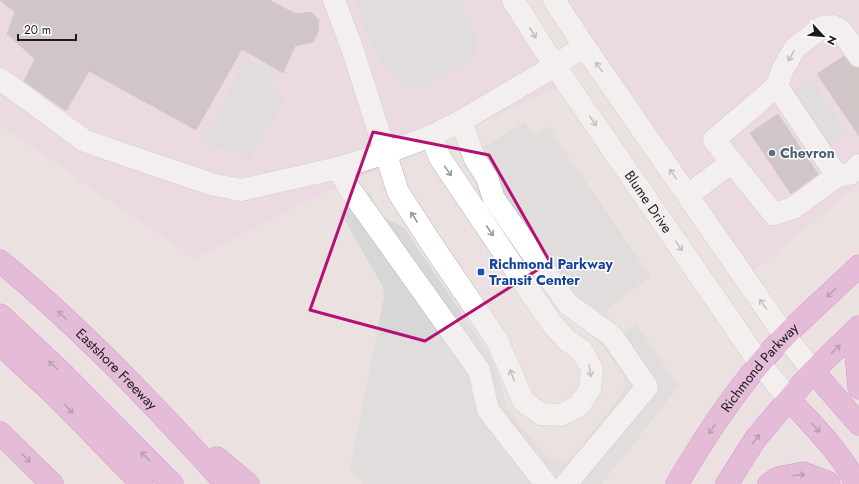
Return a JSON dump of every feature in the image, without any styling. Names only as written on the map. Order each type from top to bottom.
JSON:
[{"type":"highway","name":"Eastshore Freeway","points":[[0,261],[47,300],[164,416],[226,484]]},
{"type":"highway","name":"Richmond Parkway","points":[[677,484],[722,414],[785,336],[859,266]]},
{"type":"highway","points":[[0,315],[65,376],[172,484]]},
{"type":"highway","points":[[727,484],[756,438],[790,400],[813,371],[859,327]]},
{"type":"highway","points":[[0,344],[55,395],[142,484]]},
{"type":"highway","points":[[859,348],[856,354],[859,388]]},
{"type":"highway","points":[[813,371],[859,424]]},
{"type":"highway","points":[[790,400],[845,464],[856,484]]},
{"type":"highway","points":[[164,416],[248,484]]},
{"type":"highway","points":[[0,433],[52,484]]},
{"type":"highway","points":[[769,484],[778,478],[803,473],[829,484]]},
{"type":"street","points":[[334,0],[353,50],[398,192],[434,250],[497,340],[524,402],[541,414],[561,415],[579,406],[590,390],[592,369],[582,352],[568,341],[552,324],[440,158],[431,136]]},
{"type":"street","name":"Blume Drive","points":[[513,0],[555,66],[761,365],[790,400]]},
{"type":"street","points":[[554,0],[584,46],[785,336],[813,371]]},
{"type":"street","points":[[859,56],[842,30],[832,26],[822,28],[795,48],[783,69],[777,86],[714,140],[774,214],[793,208],[837,176],[850,174],[859,165]]},
{"type":"street","points":[[0,79],[85,142],[212,184],[241,190],[338,168],[386,153],[431,136],[461,121],[555,66],[584,46]]},
{"type":"street","points":[[777,86],[837,176]]},
{"type":"street","points":[[461,121],[475,159],[488,178],[494,199],[568,304],[612,336],[646,387],[566,484]]},
{"type":"street","points":[[688,195],[732,162]]},
{"type":"street","points":[[338,168],[349,188],[479,370],[488,410],[546,484]]},
{"type":"highlighted area","points":[[373,132],[489,155],[550,262],[425,341],[310,310]]},
{"type":"shaded area","points":[[0,0],[502,0],[559,87],[303,203],[194,259],[0,125]]},
{"type":"shaded area","points":[[353,0],[459,0],[477,33],[475,58],[419,90],[400,86],[375,55]]},
{"type":"shaded area","points":[[568,0],[859,0],[859,184],[748,276],[589,42]]},
{"type":"shaded area","points":[[247,57],[280,76],[271,89],[286,98],[250,160],[236,152],[213,148],[200,141]]},
{"type":"shaded area","points":[[812,79],[848,133],[827,149],[788,93]]},
{"type":"shaded area","points":[[525,122],[534,135],[548,126],[651,277],[609,307],[607,315],[622,333],[636,323],[679,386],[602,484],[363,484],[350,467],[384,297],[383,287],[339,210],[370,193],[376,207],[384,217],[404,228],[489,353],[496,368],[507,406],[517,422],[549,459],[563,462],[575,455],[623,392],[625,385],[623,375],[601,343],[558,310],[483,201],[477,188],[475,173],[466,158]]},
{"type":"building","points":[[0,0],[269,0],[296,14],[311,12],[319,20],[318,32],[313,42],[295,46],[283,73],[242,49],[196,130],[89,71],[66,111],[24,81],[35,59],[7,34],[15,12]]},
{"type":"building","points":[[844,56],[853,67],[859,68],[859,136],[817,74]]},
{"type":"building","points":[[778,114],[818,174],[791,194],[750,133]]},
{"type":"place","name":"Chevron","points":[[772,153]]},
{"type":"place","name":"Richmond Parkway Transit Center","points":[[481,272]]}]
